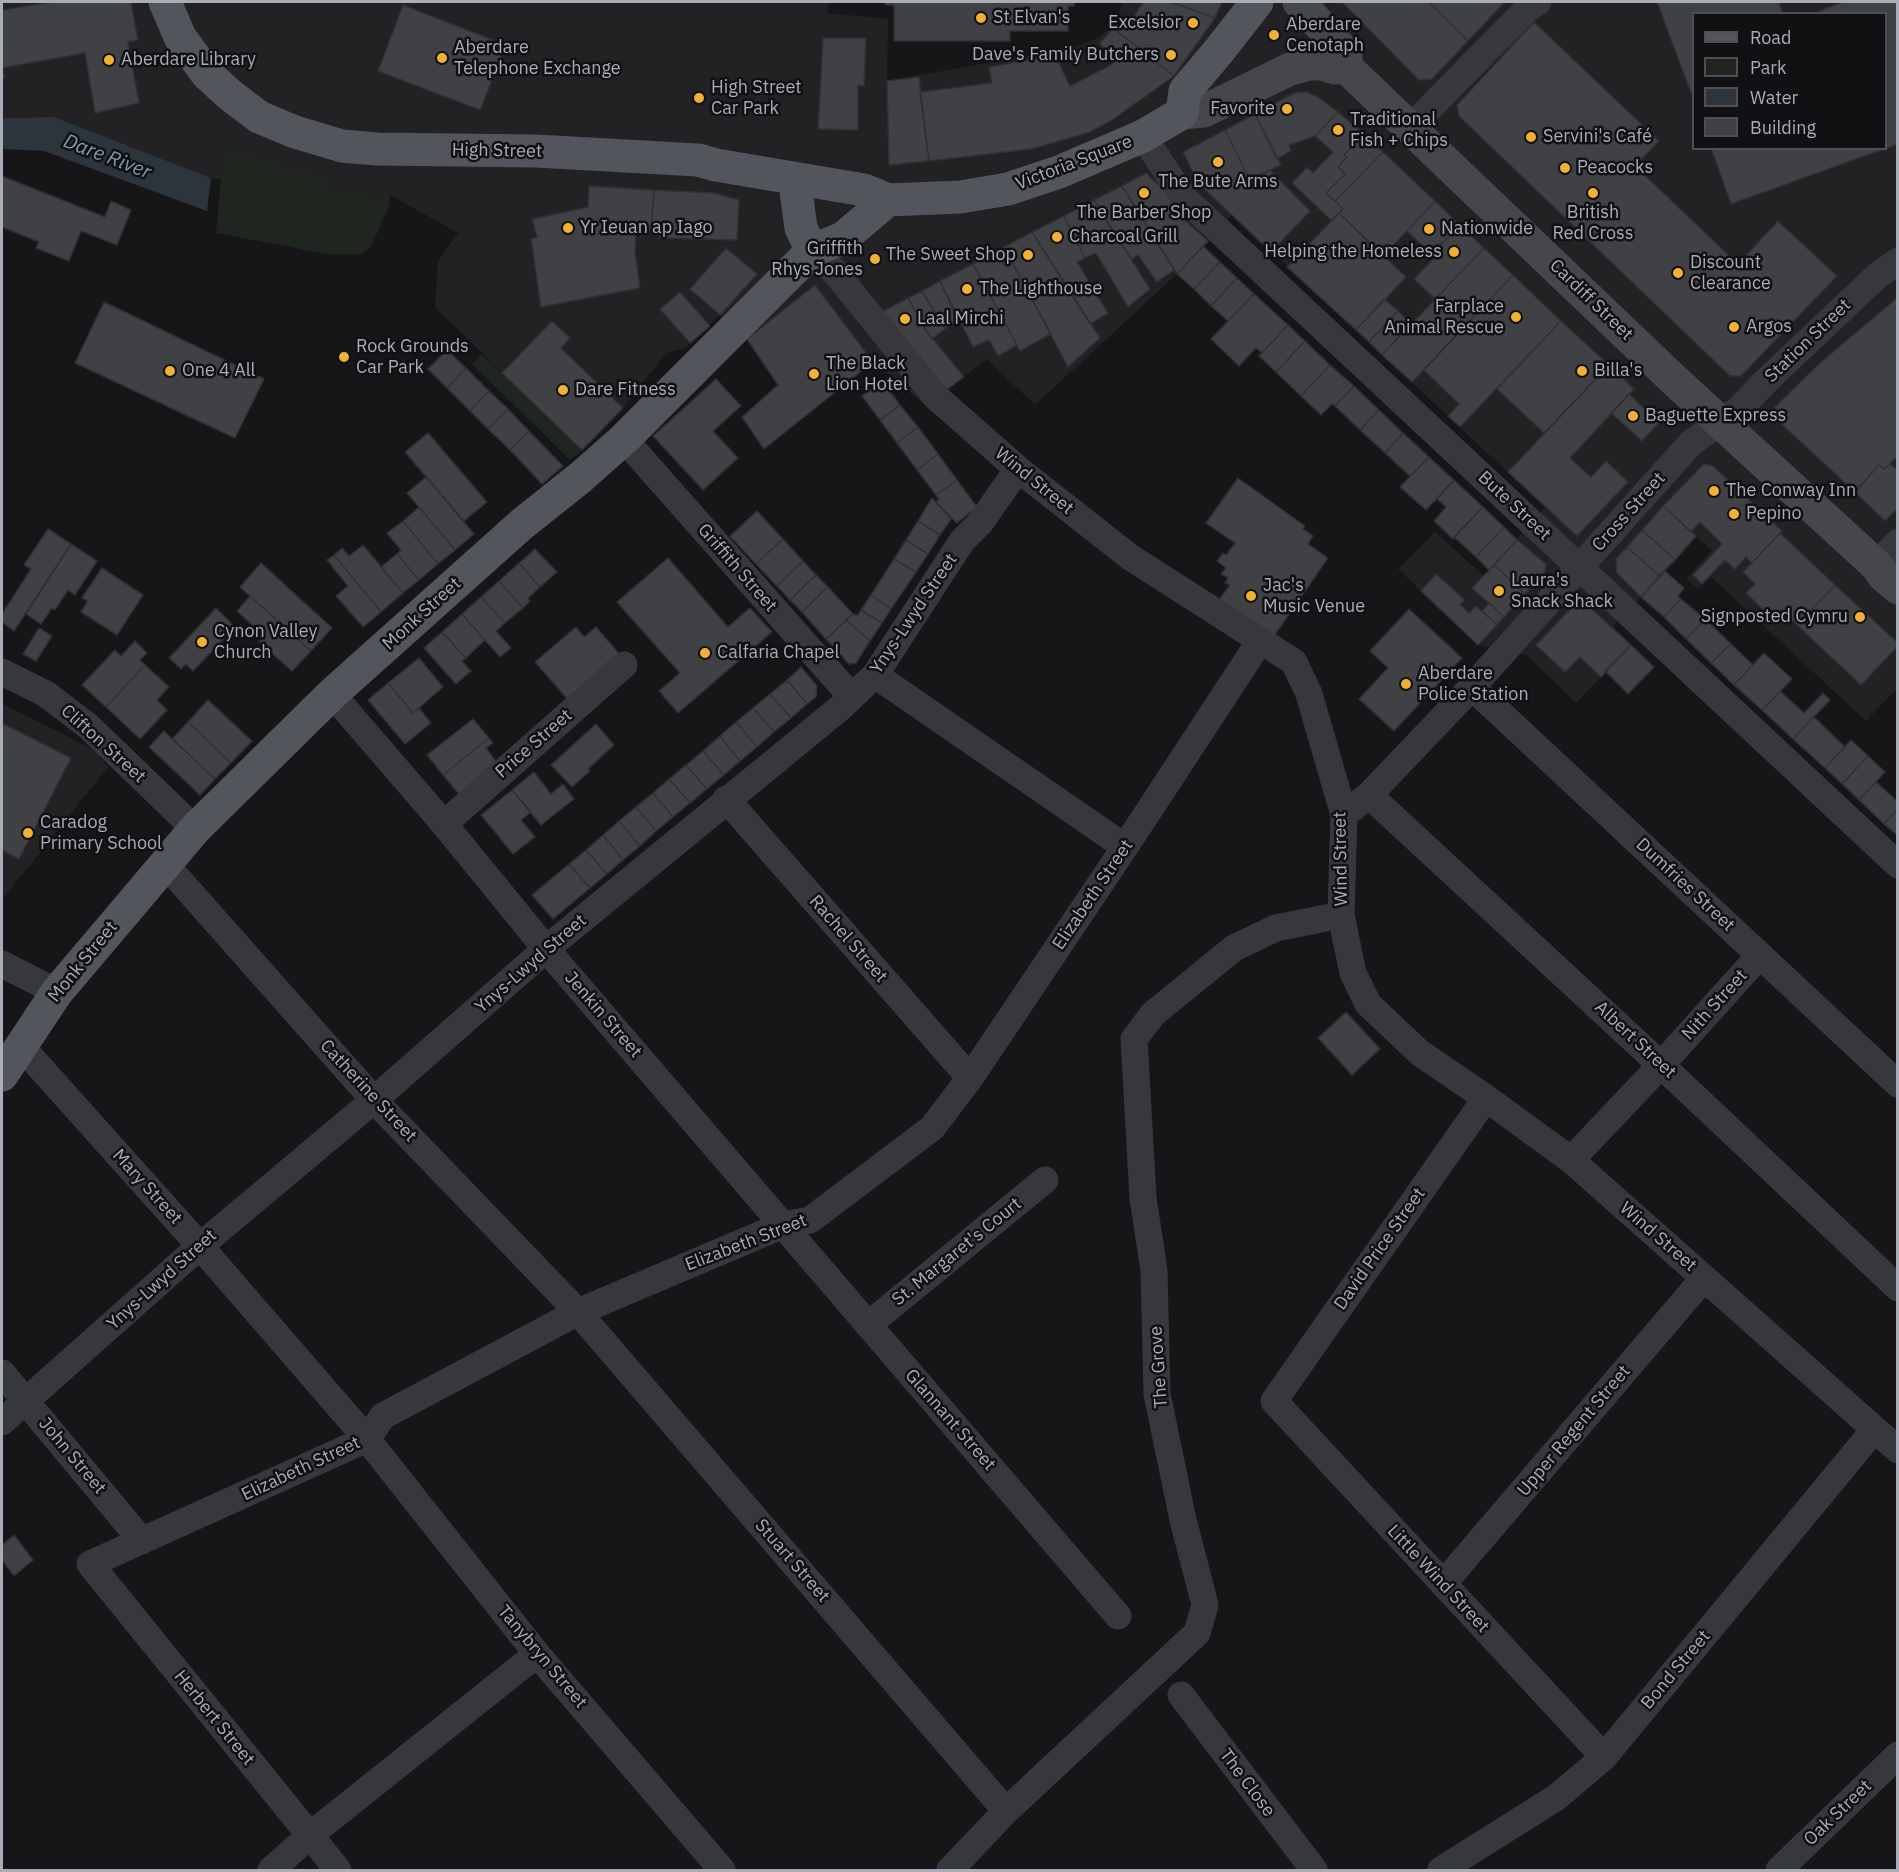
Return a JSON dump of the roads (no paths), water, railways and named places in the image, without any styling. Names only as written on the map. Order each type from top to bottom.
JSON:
[{"type":"main road","name":"High Street","points":[[165,2],[180,37],[207,74],[230,95],[259,117],[295,132],[342,146],[377,149],[536,151],[698,160],[864,190],[888,200]]},
{"type":"main road","points":[[1182,113],[1185,91],[1257,2]]},
{"type":"main road","name":"Cardiff Street","points":[[1299,2],[1346,54],[1346,67],[1720,423],[1887,577]]},
{"type":"main road","name":"Victoria Square","points":[[888,200],[960,197],[1008,189],[1059,172],[1143,136],[1182,113],[1204,111],[1290,69],[1311,64],[1323,64],[1335,68],[1346,67]]},
{"type":"main road","points":[[798,179],[796,191],[801,228],[812,251]]},
{"type":"main road","name":"Monk Street","points":[[2,1075],[57,992],[195,828],[332,694],[522,524],[624,439],[812,251],[843,238],[888,200]]},
{"type":"street","points":[[1411,127],[1528,8],[1538,2]]},
{"type":"street","name":"Bute Street","points":[[1143,136],[1184,198],[1898,865]]},
{"type":"street","name":"Wind Street","points":[[812,251],[834,271],[936,397],[1018,470],[1130,557],[1294,662],[1310,694],[1344,815],[1341,915],[1353,973],[1368,1004],[1420,1053],[1571,1160],[1898,1450]]},
{"type":"street","name":"Station Street","points":[[1720,423],[1738,410],[1868,284],[1898,261]]},
{"type":"street","name":"Cross Street","points":[[1344,815],[1369,795],[1472,687],[1691,442],[1720,423]]},
{"type":"street","name":"Griffith Street","points":[[624,439],[851,696]]},
{"type":"street","name":"Ynys-Lwyd Street","points":[[2,1422],[200,1246],[374,1100],[546,949],[840,708],[875,675],[962,541],[980,524],[1018,470]]},
{"type":"street","points":[[1887,577],[1898,542]]},
{"type":"street","name":"Elizabeth Street","points":[[90,1564],[367,1439],[384,1416],[578,1312],[783,1225],[810,1220],[932,1128],[970,1078],[1260,641]]},
{"type":"street","name":"Price Street","points":[[444,824],[624,665]]},
{"type":"street","name":"Clifton Street","points":[[2,672],[46,694],[88,726],[195,828]]},
{"type":"street","points":[[875,675],[1125,847]]},
{"type":"street","name":"Dumfries Street","points":[[1472,687],[1898,1084]]},
{"type":"street","name":"Jenkin Street","points":[[332,694],[444,824],[546,949],[783,1225]]},
{"type":"street","name":"Albert Street","points":[[1369,795],[1898,1288]]},
{"type":"street","name":"Rachel Street","points":[[726,800],[970,1078]]},
{"type":"street","name":"Catherine Street","points":[[166,865],[374,1100],[578,1312]]},
{"type":"street","name":"The Grove","points":[[950,1870],[1006,1811],[1197,1633],[1205,1605],[1157,1394],[1154,1270],[1143,1198],[1134,1039],[1154,1014],[1234,948],[1276,928],[1341,915]]},
{"type":"street","name":"Nith Street","points":[[1571,1160],[1760,955]]},
{"type":"street","points":[[2,964],[57,992]]},
{"type":"street","name":"Mary Street","points":[[20,1045],[200,1246],[367,1439]]},
{"type":"street","name":"David Price Street","points":[[1274,1401],[1486,1098]]},
{"type":"street","name":"St. Margaret's Court","points":[[868,1324],[1045,1180]]},
{"type":"street","name":"Glannant Street","points":[[783,1225],[1118,1616]]},
{"type":"street","name":"Upper Regent Street","points":[[1443,1584],[1704,1278]]},
{"type":"street","name":"Stuart Street","points":[[578,1312],[1006,1811]]},
{"type":"street","name":"John Street","points":[[2,1373],[142,1541]]},
{"type":"street","name":"Little Wind Street","points":[[1274,1401],[1604,1757]]},
{"type":"street","name":"Bond Street","points":[[1441,1870],[1557,1797],[1604,1757],[1874,1430]]},
{"type":"street","name":"Tanybryn Street","points":[[367,1439],[537,1654],[722,1870]]},
{"type":"street","name":"Herbert Street","points":[[90,1564],[338,1870]]},
{"type":"street","points":[[271,1870],[309,1836],[537,1654]]},
{"type":"street","name":"The Close","points":[[1181,1695],[1314,1870]]},
{"type":"street","name":"Oak Street","points":[[1779,1870],[1898,1755]]},
{"type":"water","name":"Dare River","points":[[54,117],[211,178],[207,211],[44,151],[2,149],[2,118]]},
{"type":"place","name":"St Elvan's","points":[[981,18]]},
{"type":"place","name":"Excelsior","points":[[1193,23]]},
{"type":"place","name":"Aberdare Cenotaph","points":[[1274,35]]},
{"type":"place","name":"Dave's Family Butchers","points":[[1171,55]]},
{"type":"place","name":"Aberdare Telephone Exchange","points":[[442,58]]},
{"type":"place","name":"Aberdare Library","points":[[109,60]]},
{"type":"place","name":"High Street Car Park","points":[[699,98]]},
{"type":"place","name":"Favorite","points":[[1287,109]]},
{"type":"place","name":"Traditional Fish + Chips","points":[[1338,130]]},
{"type":"place","name":"Servini's Café","points":[[1531,137]]},
{"type":"place","name":"The Bute Arms","points":[[1218,162]]},
{"type":"place","name":"Peacocks","points":[[1565,168]]},
{"type":"place","name":"The Barber Shop","points":[[1144,193]]},
{"type":"place","name":"British Red Cross","points":[[1593,193]]},
{"type":"place","name":"Yr Ieuan ap Iago","points":[[568,228]]},
{"type":"place","name":"Nationwide","points":[[1429,229]]},
{"type":"place","name":"Charcoal Grill","points":[[1057,237]]},
{"type":"place","name":"Helping the Homeless","points":[[1454,252]]},
{"type":"place","name":"The Sweet Shop","points":[[1028,255]]},
{"type":"place","name":"Griffith Rhys Jones","points":[[875,259]]},
{"type":"place","name":"Discount Clearance","points":[[1678,273]]},
{"type":"place","name":"The Lighthouse","points":[[967,289]]},
{"type":"place","name":"Farplace Animal Rescue","points":[[1516,317]]},
{"type":"place","name":"Laal Mirchi","points":[[905,319]]},
{"type":"place","name":"Argos","points":[[1734,327]]},
{"type":"place","name":"Rock Grounds Car Park","points":[[344,357]]},
{"type":"place","name":"One 4 All","points":[[170,371]]},
{"type":"place","name":"Billa's","points":[[1582,371]]},
{"type":"place","name":"The Black Lion Hotel","points":[[814,374]]},
{"type":"place","name":"Dare Fitness","points":[[563,390]]},
{"type":"place","name":"Baguette Express","points":[[1633,416]]},
{"type":"place","name":"The Conway Inn","points":[[1714,491]]},
{"type":"place","name":"Pepino","points":[[1734,514]]},
{"type":"place","name":"Laura's Snack Shack","points":[[1499,591]]},
{"type":"place","name":"Jac's Music Venue","points":[[1251,596]]},
{"type":"place","name":"Signposted Cymru","points":[[1860,617]]},
{"type":"place","name":"Cynon Valley Church","points":[[202,642]]},
{"type":"place","name":"Calfaria Chapel","points":[[705,653]]},
{"type":"place","name":"Aberdare Police Station","points":[[1406,684]]},
{"type":"place","name":"Caradog Primary School","points":[[28,833]]}]
